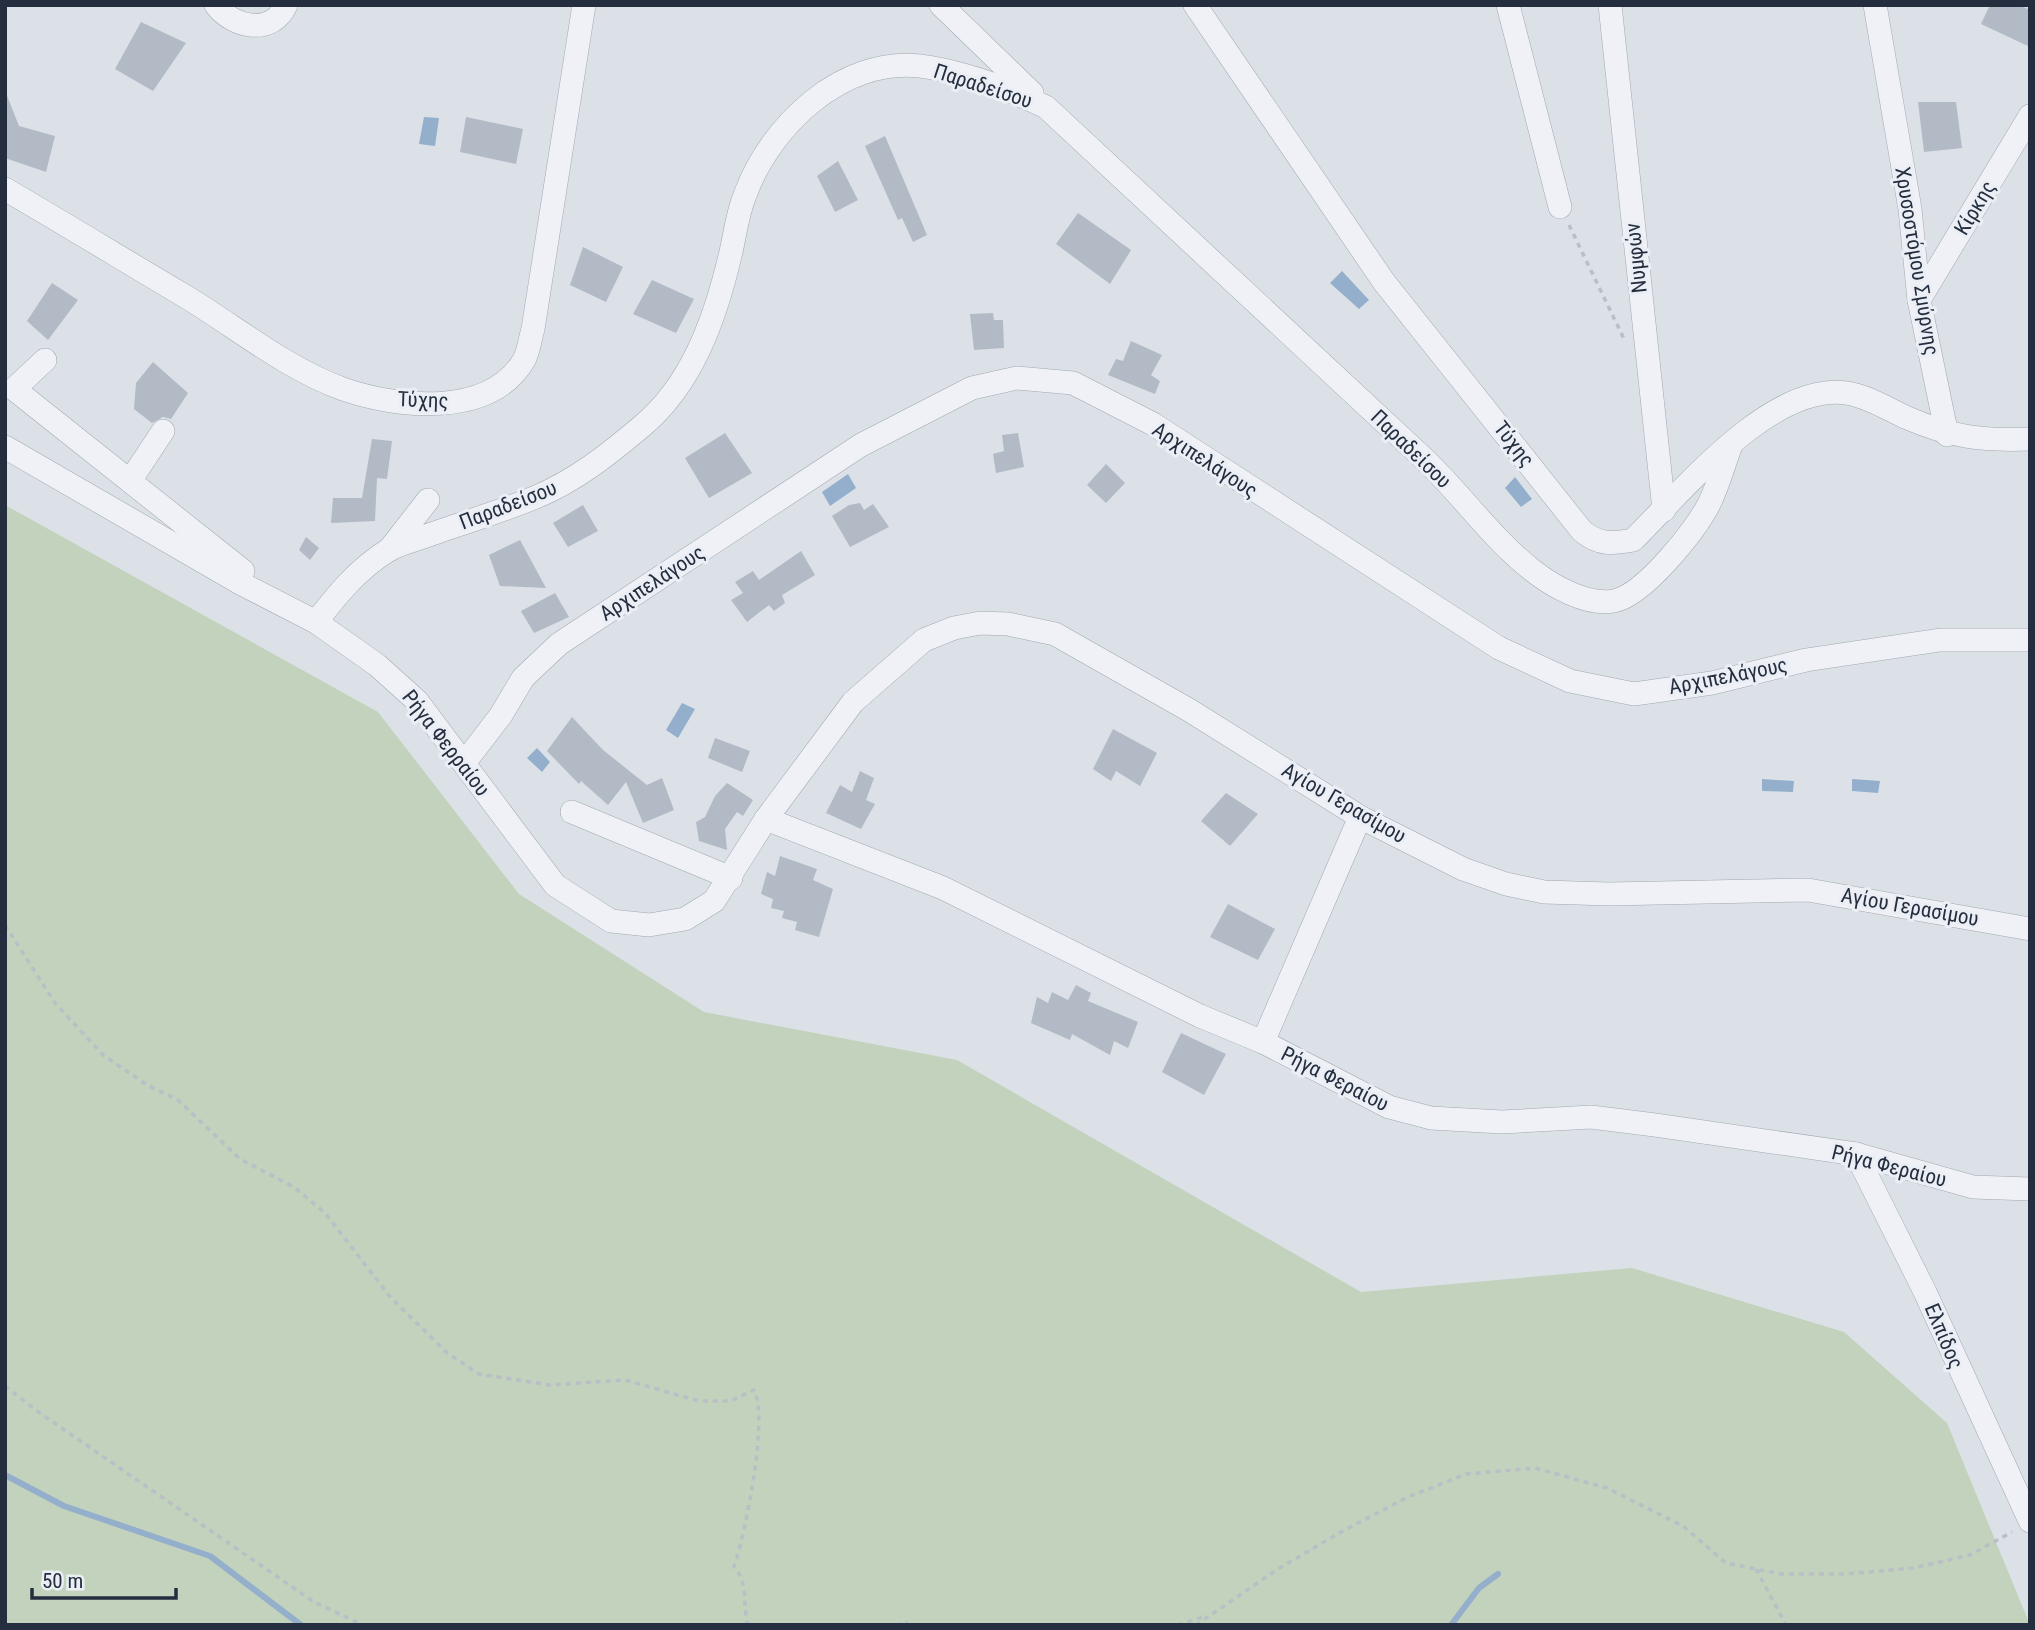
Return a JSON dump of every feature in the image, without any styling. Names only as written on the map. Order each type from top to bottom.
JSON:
[{"type":"street","points":[[216,5],[236,22],[257,27],[275,20],[286,5]]},
{"type":"street","name":"Τύχης","points":[[5,189],[216,315],[278,356],[342,389],[395,401],[460,401],[480,395],[502,383],[524,360],[533,329],[584,5]]},
{"type":"street","points":[[941,5],[1046,107]]},
{"type":"street","name":"Τύχης","points":[[1195,5],[1384,282],[1582,531],[1594,541],[1611,544],[1633,540],[1731,445],[1768,415],[1810,394],[1847,393],[1947,435]]},
{"type":"street","points":[[1508,5],[1560,207]]},
{"type":"street","name":"Νυμφών","points":[[1610,5],[1664,510]]},
{"type":"street","name":"Χρυσοστόμου Σμύρνης","points":[[1875,5],[1910,209],[1919,300],[1947,435]]},
{"type":"street","name":"Παραδείσου","points":[[316,622],[343,586],[389,550],[535,498],[565,484],[650,420],[682,380],[699,349],[716,304],[744,196],[761,161],[783,128],[811,102],[864,73],[892,67],[919,66],[1003,88],[1046,107],[1432,466],[1514,553],[1555,585],[1587,599],[1612,601],[1626,597],[1657,570],[1692,531],[1710,503],[1731,445]]},
{"type":"street","name":"Κίρκης","points":[[1919,300],[2030,116]]},
{"type":"street","points":[[46,360],[14,389],[295,612]]},
{"type":"street","name":"Αρχιπελάγους","points":[[465,762],[523,678],[559,644],[861,445],[972,388],[1017,378],[1073,383],[1153,424],[1499,648],[1570,681],[1634,694],[1712,683],[1806,660],[1940,640],[2030,640]]},
{"type":"street","points":[[130,481],[163,431]]},
{"type":"street","points":[[1947,435],[1987,441],[2030,439]]},
{"type":"street","name":"Ρήγα Φερραίου","points":[[5,447],[316,622],[377,665],[416,701],[465,762],[511,830],[555,885],[611,921],[649,925],[685,919],[714,901],[766,819]]},
{"type":"street","points":[[389,550],[428,500]]},
{"type":"street","name":"Αγίου Γερασίμου","points":[[766,819],[853,702],[900,658],[924,640],[954,628],[980,623],[1008,624],[1055,634],[1189,710],[1360,817],[1463,869],[1506,884],[1544,892],[1808,890],[2030,929]]},
{"type":"street","points":[[572,811],[731,877]]},
{"type":"street","points":[[1263,1042],[1360,817]]},
{"type":"street","name":"Ρήγα Φεραίου","points":[[766,819],[943,888],[1200,1016],[1263,1042],[1389,1107],[1431,1118],[1502,1122],[1591,1117],[1856,1154],[1973,1187],[2030,1189]]},
{"type":"street","name":"Ελπίδος","points":[[1856,1154],[1925,1292],[2024,1525]]},
{"type":"path","points":[[1560,207],[1629,348]]},
{"type":"path","points":[[5,925],[55,1003],[103,1055],[139,1080],[178,1100],[240,1159],[294,1187],[325,1213],[391,1298],[446,1352],[479,1374],[550,1385],[625,1381],[699,1401],[730,1401],[754,1390],[757,1427],[755,1474],[734,1567],[744,1580],[743,1607],[748,1625]]},
{"type":"path","points":[[5,1386],[37,1411],[314,1602],[363,1625]]},
{"type":"path","points":[[1196,1625],[1278,1569],[1408,1497],[1466,1474],[1535,1468],[1607,1488],[1683,1526],[1726,1563],[1781,1574],[1846,1574],[1914,1568],[1970,1555],[2024,1525]]},
{"type":"path","points":[[1756,1569],[1786,1625]]},
{"type":"path","points":[[1178,1625],[1205,1617]]},
{"type":"path","points":[[896,1625],[906,1622],[909,1625]]},
{"type":"green space","points":[[5,505],[378,712],[519,894],[704,1012],[957,1060],[1361,1292],[1632,1268],[1844,1332],[1947,1423],[2030,1625],[5,1625]]},
{"type":"water","points":[[424,117],[439,118],[435,146],[419,144]]},
{"type":"water","points":[[1342,271],[1369,300],[1359,309],[1330,283]]},
{"type":"water","points":[[848,474],[856,488],[830,506],[822,492]]},
{"type":"water","points":[[1515,477],[1532,499],[1521,507],[1505,488]]},
{"type":"water","points":[[682,703],[695,709],[678,738],[666,730]]},
{"type":"water","points":[[537,748],[550,762],[542,772],[527,758]]},
{"type":"water","points":[[1762,779],[1794,781],[1793,792],[1762,791]]},
{"type":"water","points":[[1852,779],[1880,781],[1878,793],[1852,791]]},
{"type":"building","points":[[1990,5],[2019,5],[2030,10],[2030,47],[1981,24]]},
{"type":"building","points":[[141,22],[186,43],[153,91],[115,69]]},
{"type":"building","points":[[6,93],[19,126],[55,136],[46,172],[5,158]]},
{"type":"building","points":[[1918,102],[1956,102],[1962,148],[1924,152]]},
{"type":"building","points":[[466,117],[523,129],[516,164],[460,152]]},
{"type":"building","points":[[885,136],[927,235],[913,242],[902,218],[898,220],[865,146]]},
{"type":"building","points":[[838,161],[858,200],[835,212],[817,176]]},
{"type":"building","points":[[1078,213],[1131,250],[1110,284],[1056,244]]},
{"type":"building","points":[[583,247],[623,267],[606,302],[570,285]]},
{"type":"building","points":[[652,280],[694,299],[676,333],[633,314]]},
{"type":"building","points":[[52,283],[78,300],[48,340],[27,321]]},
{"type":"building","points":[[993,313],[994,320],[1003,320],[1004,348],[974,350],[970,314]]},
{"type":"building","points":[[1131,341],[1162,355],[1151,375],[1160,381],[1155,394],[1108,375],[1116,359],[1123,361]]},
{"type":"building","points":[[153,362],[188,393],[171,419],[163,417],[152,423],[134,409],[136,383]]},
{"type":"building","points":[[725,433],[752,473],[709,498],[685,458]]},
{"type":"building","points":[[1018,433],[1024,467],[996,473],[993,454],[1004,451],[1002,435]]},
{"type":"building","points":[[372,439],[392,441],[387,479],[377,478],[375,521],[331,523],[333,498],[362,498]]},
{"type":"building","points":[[1106,464],[1125,483],[1106,503],[1087,485]]},
{"type":"building","points":[[860,503],[864,510],[873,504],[889,527],[850,547],[832,516],[849,505]]},
{"type":"building","points":[[583,505],[598,531],[568,547],[553,523]]},
{"type":"building","points":[[306,537],[319,548],[310,560],[299,550]]},
{"type":"building","points":[[520,540],[546,588],[500,586],[489,555]]},
{"type":"building","points":[[801,551],[815,575],[782,595],[785,603],[774,611],[769,605],[747,622],[731,600],[743,593],[735,582],[753,571],[759,580]]},
{"type":"building","points":[[555,593],[569,617],[534,633],[521,611]]},
{"type":"building","points":[[572,717],[603,750],[647,785],[662,778],[674,810],[643,823],[626,782],[608,805],[581,781],[579,784],[547,751]]},
{"type":"building","points":[[1113,729],[1157,753],[1140,786],[1116,771],[1111,781],[1093,769]]},
{"type":"building","points":[[715,738],[750,751],[742,772],[708,758]]},
{"type":"building","points":[[860,771],[874,778],[866,800],[875,804],[861,829],[826,813],[840,785],[852,792]]},
{"type":"building","points":[[727,783],[753,800],[743,816],[737,812],[725,829],[727,850],[699,841],[696,822],[705,817],[715,796]]},
{"type":"building","points":[[1226,793],[1258,814],[1230,846],[1201,821]]},
{"type":"building","points":[[780,856],[817,869],[813,880],[833,889],[819,937],[795,930],[797,922],[782,918],[784,911],[771,908],[773,899],[761,894],[767,872],[775,876]]},
{"type":"building","points":[[1228,904],[1275,929],[1258,960],[1210,937]]},
{"type":"building","points":[[1076,985],[1091,993],[1088,1001],[1138,1022],[1128,1048],[1114,1041],[1110,1055],[1072,1034],[1070,1040],[1031,1023],[1037,997],[1048,1003],[1052,992],[1068,1000]]},
{"type":"building","points":[[1181,1033],[1226,1054],[1204,1095],[1162,1072]]},
{"type":"waterway","points":[[5,1475],[64,1506],[210,1556],[301,1625]]},
{"type":"waterway","points":[[1451,1625],[1479,1588],[1498,1574]]}]
